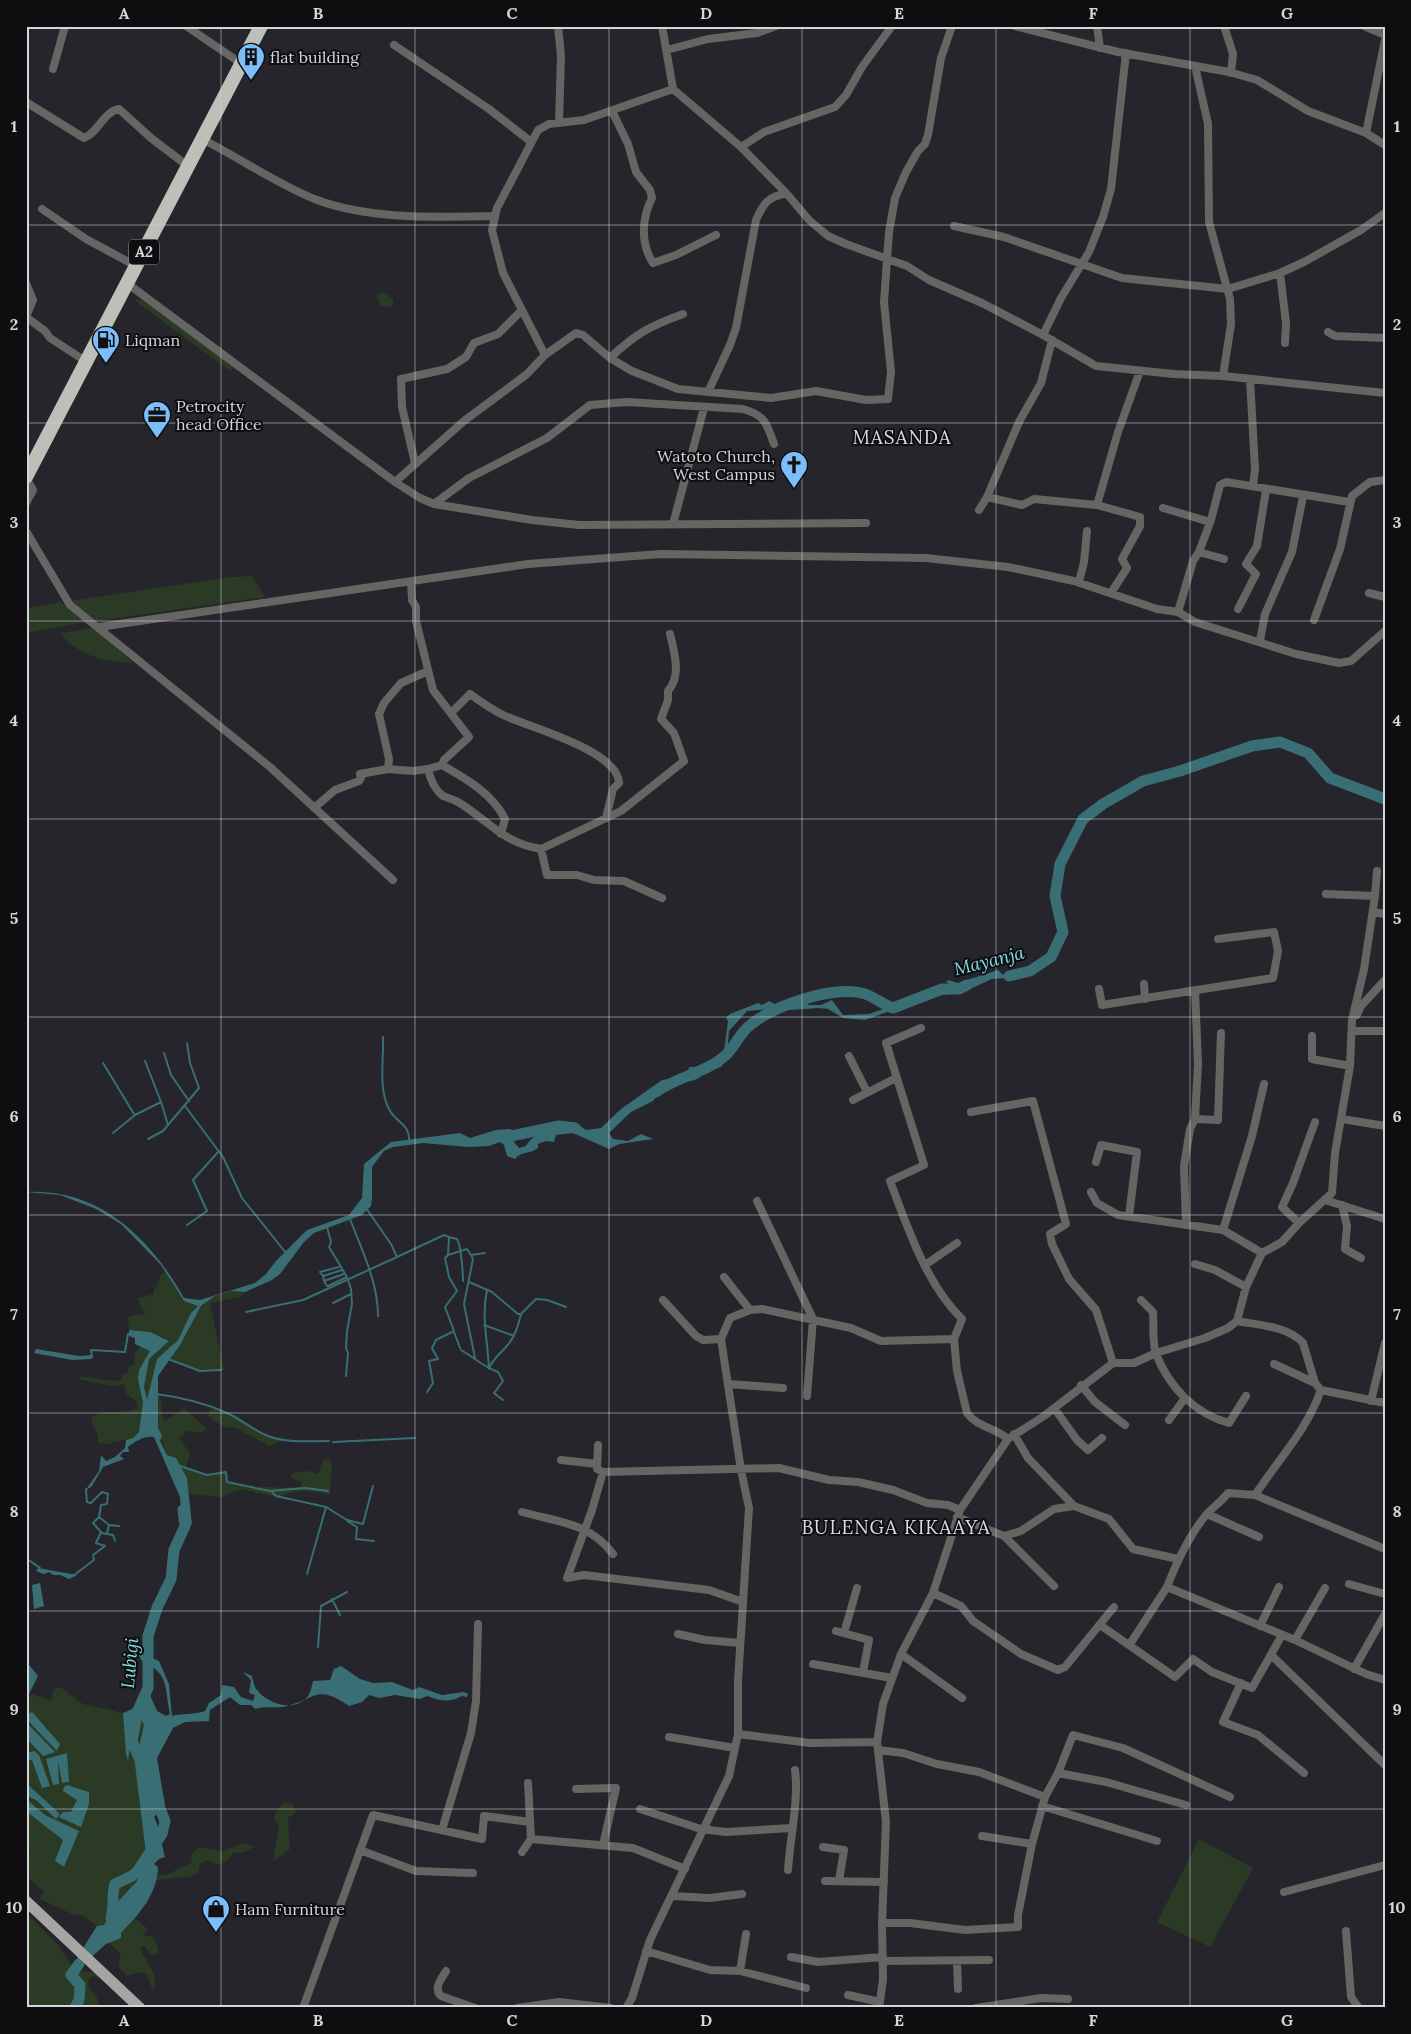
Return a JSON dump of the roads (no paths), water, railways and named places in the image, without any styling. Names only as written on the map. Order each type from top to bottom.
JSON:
[{"type":"highway","name":"A2","points":[[26,478],[261,26]]},
{"type":"main road","points":[[26,1902],[140,2008]]},
{"type":"street","points":[[53,69],[65,26]]},
{"type":"street","points":[[186,26],[242,64]]},
{"type":"street","points":[[558,26],[561,56],[559,123]]},
{"type":"street","points":[[662,26],[673,89],[741,147],[810,220],[828,236],[887,258],[1043,335],[1096,366],[1140,371],[1223,376],[1385,393]]},
{"type":"street","points":[[667,50],[708,39],[757,33],[776,26]]},
{"type":"street","points":[[741,147],[764,132],[835,107],[846,95],[862,67],[892,26]]},
{"type":"street","points":[[395,482],[464,421],[527,374],[544,355],[576,333],[583,335],[610,358],[632,371],[678,389],[771,398],[816,392],[866,400],[888,399],[891,372],[884,302],[887,258],[895,198],[906,172],[918,151],[925,144],[941,58],[952,26]]},
{"type":"street","points":[[1015,26],[1100,48],[1231,73],[1266,84],[1308,111],[1366,133],[1385,145]]},
{"type":"street","points":[[1098,26],[1100,48]]},
{"type":"street","points":[[1224,26],[1233,54],[1231,73]]},
{"type":"street","points":[[1364,26],[1385,35]]},
{"type":"street","points":[[1366,133],[1385,40]]},
{"type":"street","points":[[394,46],[489,109],[530,141]]},
{"type":"street","points":[[1043,335],[1058,303],[1082,265],[1098,230],[1111,189],[1126,53]]},
{"type":"street","points":[[1195,66],[1208,124],[1209,222],[1228,289],[1230,324],[1223,376]]},
{"type":"street","points":[[544,355],[499,262],[492,230],[494,216],[530,141],[544,126],[584,120],[673,89]]},
{"type":"street","points":[[26,102],[84,138],[90,135],[100,122],[119,109],[151,138],[189,167]]},
{"type":"street","points":[[612,111],[628,144],[636,172],[650,190],[652,198],[644,213],[643,230],[648,257],[653,263],[676,255],[716,235]]},
{"type":"street","points":[[202,139],[301,192],[345,209],[392,215],[494,216]]},
{"type":"street","points":[[708,392],[736,328],[756,220],[761,207],[771,197],[787,194]]},
{"type":"street","points":[[42,209],[86,238],[136,266]]},
{"type":"street","points":[[954,226],[1004,237],[1122,278],[1228,289],[1280,273],[1340,242],[1385,213]]},
{"type":"street","points":[[1280,273],[1286,323],[1285,343]]},
{"type":"street","points":[[26,283],[32,300],[26,317],[85,365]]},
{"type":"street","points":[[128,284],[395,482],[420,498],[434,504],[532,520],[579,525],[866,523]]},
{"type":"street","points":[[26,289],[30,300],[26,311]]},
{"type":"street","points":[[415,463],[402,408],[401,379],[447,369],[466,357],[474,343],[498,334],[522,311]]},
{"type":"street","points":[[610,358],[637,333],[683,314]]},
{"type":"street","points":[[26,322],[46,336],[48,341],[85,365]]},
{"type":"street","points":[[1328,332],[1335,336],[1385,338]]},
{"type":"street","points":[[979,510],[987,497],[1019,422],[1041,383],[1052,340]]},
{"type":"street","points":[[1097,505],[1118,432],[1140,371]]},
{"type":"street","points":[[1250,379],[1255,460],[1253,486]]},
{"type":"street","points":[[434,504],[469,478],[547,438],[590,405],[627,402],[743,409],[756,413],[766,423],[774,444]]},
{"type":"street","points":[[673,524],[704,408]]},
{"type":"street","points":[[26,478],[33,490],[26,503]]},
{"type":"street","points":[[1314,620],[1340,550],[1349,502],[1362,486],[1370,482],[1385,480]]},
{"type":"street","points":[[1178,612],[1193,561],[1199,552],[1210,522],[1220,484],[1226,482],[1349,502]]},
{"type":"street","points":[[1238,609],[1256,574],[1246,564],[1257,546],[1266,490]]},
{"type":"street","points":[[1260,641],[1265,614],[1292,552],[1303,496]]},
{"type":"street","points":[[987,497],[1022,505],[1034,500],[1097,505],[1140,517],[1141,521],[1122,557],[1127,568],[1111,593]]},
{"type":"street","points":[[1163,508],[1210,522]]},
{"type":"street","points":[[26,531],[38,547],[66,601],[270,767],[394,880]]},
{"type":"street","points":[[1078,582],[1084,562],[1088,531]]},
{"type":"street","points":[[1199,552],[1224,560]]},
{"type":"street","points":[[99,627],[528,564],[671,554],[926,558],[1008,568],[1078,582],[1157,609],[1178,612],[1195,622],[1260,641],[1296,654],[1343,663],[1351,660],[1385,631]]},
{"type":"street","points":[[411,581],[412,600],[416,607],[416,621],[433,690],[469,737],[444,760],[442,765]]},
{"type":"street","points":[[1369,594],[1385,596]]},
{"type":"street","points":[[428,769],[430,779],[442,795],[457,801],[516,843],[541,849],[629,806],[684,761],[674,733],[661,719],[668,700],[668,691],[674,684],[676,674],[670,634]]},
{"type":"street","points":[[388,769],[388,759],[378,714],[384,703],[401,683],[428,671]]},
{"type":"street","points":[[451,713],[470,694],[504,716],[543,729],[598,756],[612,767],[619,776],[619,782],[613,789],[606,818]]},
{"type":"street","points":[[314,808],[335,790],[359,781],[361,778],[360,774],[388,769],[413,771],[442,765],[465,778],[485,793],[505,819],[501,834]]},
{"type":"street","points":[[541,849],[547,875],[577,875],[594,880],[624,881],[662,898]]},
{"type":"street","points":[[848,1995],[880,2005],[886,1822],[878,1746],[883,1704],[901,1654],[933,1593],[958,1513],[1011,1436],[1054,1408],[1081,1385],[1112,1363],[1134,1363],[1156,1353],[1205,1338],[1228,1328],[1237,1321],[1246,1286],[1262,1253],[1282,1242],[1299,1223],[1332,1193],[1335,1153],[1350,1066],[1352,1020],[1364,969],[1373,912],[1377,870]]},
{"type":"street","points":[[1326,894],[1375,896]]},
{"type":"street","points":[[1373,912],[1385,914]]},
{"type":"street","points":[[1099,989],[1102,1005],[1273,978],[1278,952],[1274,932],[1218,939]]},
{"type":"street","points":[[1352,1020],[1361,1006],[1385,980]]},
{"type":"street","points":[[1144,984],[1145,999]]},
{"type":"street","points":[[1186,1225],[1185,1158],[1190,1129],[1195,1118],[1198,1064],[1195,990]]},
{"type":"street","points":[[920,1028],[886,1043],[924,1165],[890,1182],[926,1265],[949,1306],[962,1319],[954,1339],[957,1371],[967,1413],[979,1423],[1011,1436],[1028,1458],[1074,1506],[1109,1519],[1133,1549],[1178,1559]]},
{"type":"street","points":[[1352,1031],[1385,1031]]},
{"type":"street","points":[[1195,1118],[1218,1120],[1221,1034]]},
{"type":"street","points":[[1312,1036],[1312,1059],[1350,1066]]},
{"type":"street","points":[[849,1056],[867,1092]]},
{"type":"street","points":[[853,1100],[896,1078]]},
{"type":"street","points":[[1223,1230],[1252,1136],[1264,1084]]},
{"type":"street","points":[[971,1112],[1033,1101],[1066,1224],[1050,1234],[1052,1244],[1069,1279],[1096,1310],[1112,1363]]},
{"type":"street","points":[[1342,1119],[1385,1126]]},
{"type":"street","points":[[1299,1223],[1282,1207],[1293,1183],[1315,1122]]},
{"type":"street","points":[[1096,1162],[1100,1145],[1137,1152],[1129,1216]]},
{"type":"street","points":[[1091,1192],[1104,1208],[1118,1215],[1223,1230],[1262,1253]]},
{"type":"street","points":[[1325,1200],[1385,1219]]},
{"type":"street","points":[[757,1201],[813,1319],[807,1396]]},
{"type":"street","points":[[1342,1206],[1347,1226],[1345,1249],[1361,1258]]},
{"type":"street","points":[[926,1265],[957,1243]]},
{"type":"street","points":[[1195,1264],[1214,1270],[1246,1286]]},
{"type":"street","points":[[724,1277],[750,1310]]},
{"type":"street","points":[[663,1300],[696,1336],[703,1340],[720,1339]]},
{"type":"street","points":[[1140,1300],[1153,1312],[1156,1353],[1170,1382],[1185,1398],[1204,1413],[1229,1423],[1246,1396]]},
{"type":"street","points":[[626,2008],[632,1998],[646,1951],[685,1869],[701,1829],[728,1776],[738,1734],[738,1681],[749,1508],[720,1339],[730,1318],[750,1310],[762,1309],[851,1328],[881,1341],[954,1339]]},
{"type":"street","points":[[1237,1321],[1278,1329],[1299,1338],[1303,1343],[1314,1383]]},
{"type":"street","points":[[1371,1401],[1385,1343]]},
{"type":"street","points":[[1274,1364],[1314,1383],[1320,1390],[1385,1403]]},
{"type":"street","points":[[728,1384],[783,1388]]},
{"type":"street","points":[[1081,1385],[1095,1402],[1125,1425]]},
{"type":"street","points":[[1255,1495],[1300,1433],[1313,1410],[1320,1390]]},
{"type":"street","points":[[1169,1420],[1185,1398]]},
{"type":"street","points":[[1054,1408],[1077,1440],[1088,1450],[1102,1438]]},
{"type":"street","points":[[598,1446],[597,1469],[603,1472],[779,1468],[829,1480],[858,1482],[894,1490],[927,1503],[948,1505],[958,1513],[1004,1536],[1054,1586]]},
{"type":"street","points":[[561,1460],[597,1464]]},
{"type":"street","points":[[603,1472],[567,1578],[584,1575],[709,1590],[743,1602]]},
{"type":"street","points":[[1130,1644],[1167,1587],[1178,1559],[1195,1530],[1207,1514],[1228,1493],[1255,1495],[1385,1549]]},
{"type":"street","points":[[1004,1536],[1021,1531],[1054,1509],[1074,1506]]},
{"type":"street","points":[[522,1512],[585,1528],[602,1540],[613,1554]]},
{"type":"street","points":[[1207,1514],[1259,1537]]},
{"type":"street","points":[[1349,1584],[1385,1594]]},
{"type":"street","points":[[1167,1587],[1295,1640],[1354,1669],[1385,1680]]},
{"type":"street","points":[[1260,1626],[1279,1587]]},
{"type":"street","points":[[857,1588],[840,1632],[869,1640],[862,1672]]},
{"type":"street","points":[[1295,1640],[1325,1588]]},
{"type":"street","points":[[933,1593],[961,1606],[973,1621],[1021,1654],[1058,1670],[1065,1667],[1114,1607]]},
{"type":"street","points":[[1354,1669],[1385,1614]]},
{"type":"street","points":[[442,1830],[471,1733],[476,1702],[478,1624]]},
{"type":"street","points":[[1100,1625],[1175,1677],[1193,1659],[1212,1672],[1252,1688],[1282,1635]]},
{"type":"street","points":[[678,1634],[705,1640],[740,1643]]},
{"type":"street","points":[[901,1654],[962,1698]]},
{"type":"street","points":[[1272,1655],[1385,1765]]},
{"type":"street","points":[[813,1664],[892,1678]]},
{"type":"street","points":[[1241,1683],[1223,1722],[1258,1735],[1304,1774]]},
{"type":"street","points":[[738,1734],[810,1743],[878,1746],[937,1764],[979,1772],[1043,1802],[1157,1841]]},
{"type":"street","points":[[882,1923],[910,1923],[965,1930],[1018,1927],[1018,1915],[1032,1844],[1043,1802],[1058,1774],[1073,1735],[1123,1748],[1157,1766],[1230,1797]]},
{"type":"street","points":[[669,1737],[735,1748]]},
{"type":"street","points":[[788,1870],[791,1828],[797,1790],[795,1770]]},
{"type":"street","points":[[1058,1774],[1106,1782],[1186,1806]]},
{"type":"street","points":[[522,1852],[531,1839],[528,1783]]},
{"type":"street","points":[[576,1789],[616,1788],[603,1845]]},
{"type":"street","points":[[640,1809],[701,1829],[726,1832],[791,1828]]},
{"type":"street","points":[[303,2008],[373,1814],[482,1839],[484,1816],[530,1822]]},
{"type":"street","points":[[982,1836],[1032,1844]]},
{"type":"street","points":[[531,1839],[633,1848],[685,1869]]},
{"type":"street","points":[[822,1847],[844,1850],[839,1881]]},
{"type":"street","points":[[360,1850],[416,1871],[473,1874]]},
{"type":"street","points":[[1284,1892],[1385,1866]]},
{"type":"street","points":[[825,1881],[884,1882]]},
{"type":"street","points":[[672,1896],[710,1898],[742,1894]]},
{"type":"street","points":[[1346,1932],[1351,1997],[1359,2008]]},
{"type":"street","points":[[740,1971],[746,1934]]},
{"type":"street","points":[[646,1951],[710,1970],[740,1971],[806,1988]]},
{"type":"street","points":[[790,1957],[818,1962],[883,1959],[989,1960]]},
{"type":"street","points":[[957,1961],[958,1989]]},
{"type":"street","points":[[446,1971],[437,1988],[437,1992],[441,1996],[475,2008]]},
{"type":"street","points":[[976,2008],[1041,1998],[1068,1999]]},
{"type":"street","points":[[516,2008],[559,2002],[611,2008]]},
{"type":"water","points":[[998,970],[1003,975],[1015,971],[1023,973],[1007,978],[992,979],[961,993],[931,996],[865,1020],[843,1018],[828,1009],[819,1008],[790,1010],[779,1008],[747,1011],[729,1031],[727,1057],[721,1067],[705,1072],[699,1078],[692,1081],[678,1079],[670,1081],[653,1101],[631,1112],[609,1133],[613,1139],[628,1141],[641,1134],[653,1139],[619,1144],[609,1149],[573,1133],[556,1135],[554,1142],[546,1141],[538,1144],[538,1148],[535,1150],[517,1156],[515,1159],[507,1156],[504,1145],[500,1142],[489,1146],[469,1147],[423,1143],[393,1147],[384,1151],[372,1167],[371,1206],[362,1215],[314,1233],[304,1242],[280,1274],[272,1280],[245,1292],[231,1291],[215,1296],[201,1306],[180,1345],[158,1376],[158,1428],[162,1436],[160,1441],[167,1455],[176,1458],[187,1478],[192,1525],[182,1523],[180,1497],[154,1437],[140,1439],[128,1447],[129,1452],[123,1452],[120,1456],[124,1459],[103,1467],[92,1486],[85,1491],[99,1471],[101,1455],[106,1461],[115,1457],[125,1448],[126,1440],[133,1438],[139,1432],[143,1403],[138,1379],[139,1370],[150,1351],[135,1344],[135,1338],[129,1336],[129,1330],[150,1332],[169,1341],[149,1359],[144,1387],[147,1400],[157,1359],[178,1340],[191,1313],[198,1306],[184,1301],[161,1265],[121,1224],[96,1209],[60,1195],[26,1192],[53,1193],[77,1198],[100,1208],[120,1221],[139,1237],[170,1276],[184,1298],[200,1300],[255,1283],[266,1274],[276,1261],[307,1230],[349,1215],[362,1198],[364,1164],[391,1142],[460,1133],[470,1138],[496,1130],[511,1129],[514,1142],[519,1148],[526,1146],[534,1137],[574,1122],[586,1130],[601,1128],[621,1109],[662,1080],[687,1076],[689,1067],[700,1067],[718,1062],[724,1051],[728,1021],[726,1018],[730,1014],[758,1003],[762,1005],[769,1001],[775,1004],[804,1001],[809,1005],[821,1005],[832,1000],[843,1015],[869,1014],[940,989],[954,989],[955,986],[946,982],[948,980],[958,983]]},
{"type":"water","points":[[36,1349],[79,1356],[91,1355],[92,1359],[72,1360],[34,1353]]},
{"type":"water","points":[[38,1568],[77,1575],[69,1579],[60,1575],[53,1575],[49,1572],[44,1574],[36,1571]]},
{"type":"water","points":[[40,1583],[44,1606],[34,1609],[32,1585]]},
{"type":"water","points":[[137,1651],[159,1661],[169,1684],[172,1716],[205,1711],[209,1703],[221,1695],[222,1685],[234,1687],[241,1697],[253,1701],[255,1695],[249,1693],[251,1680],[243,1672],[252,1676],[256,1689],[262,1695],[274,1703],[290,1705],[255,1709],[251,1705],[240,1705],[230,1697],[210,1710],[209,1721],[185,1722],[173,1728],[157,1758],[165,1805],[154,1817],[165,1857],[159,1859],[154,1864],[158,1867],[155,1886],[140,1912],[121,1933],[121,1938],[106,1944],[71,1975],[78,1956],[97,1926],[104,1925],[114,1906],[137,1881],[146,1854],[135,1764],[144,1725],[139,1715],[135,1718],[128,1760],[123,1713],[138,1704],[147,1688],[157,1711],[166,1716],[170,1714],[166,1688],[161,1676],[150,1665],[141,1660]]},
{"type":"water","points":[[26,1665],[30,1666],[38,1676],[26,1700]]},
{"type":"water","points":[[341,1666],[360,1679],[373,1683],[392,1682],[413,1690],[419,1687],[442,1695],[464,1692],[468,1694],[467,1697],[462,1696],[453,1700],[427,1696],[420,1699],[395,1695],[379,1698],[369,1695],[362,1702],[349,1706],[329,1695],[322,1694],[304,1700],[309,1694],[313,1681],[330,1680],[334,1669]]},
{"type":"water","points":[[32,1712],[60,1744],[57,1751],[29,1722],[26,1715]]},
{"type":"water","points":[[26,1723],[55,1752],[43,1756],[26,1738]]},
{"type":"water","points":[[34,1751],[39,1755],[50,1786],[42,1788],[32,1760],[26,1760],[26,1753]]},
{"type":"water","points":[[67,1753],[69,1782],[62,1783],[58,1760],[59,1784],[53,1785],[46,1759]]},
{"type":"water","points":[[26,1783],[60,1814],[56,1819],[36,1800],[27,1796]]},
{"type":"water","points":[[67,1785],[89,1792],[89,1804],[81,1827],[59,1817],[63,1812],[71,1812],[77,1800],[63,1791]]},
{"type":"water","points":[[26,1799],[45,1815],[79,1831],[64,1867],[55,1861],[63,1840],[26,1811]]},
{"type":"waterway","name":"Mayanja","points":[[1009,976],[1030,971],[1051,957],[1063,932],[1055,896],[1060,864],[1083,819],[1103,804],[1143,781],[1180,771],[1252,746],[1280,742],[1308,753],[1330,778],[1385,799]]},
{"type":"waterway","name":"Mayanja","points":[[656,1092],[711,1066],[727,1054],[745,1030],[758,1019],[802,999],[834,992],[862,993],[893,1008],[942,989],[959,989],[967,985]]},
{"type":"waterway","points":[[383,1037],[382,1074],[386,1101],[389,1109],[407,1130],[409,1140]]},
{"type":"waterway","points":[[148,1139],[163,1131],[199,1088],[190,1063],[187,1043]]},
{"type":"waterway","points":[[164,1053],[171,1075],[189,1101]]},
{"type":"waterway","points":[[145,1061],[161,1102]]},
{"type":"waterway","points":[[103,1063],[134,1114]]},
{"type":"waterway","points":[[113,1133],[135,1115],[161,1102],[168,1125]]},
{"type":"waterway","points":[[185,1106],[223,1157],[242,1198],[286,1253]]},
{"type":"waterway","name":"Mayanja","points":[[498,1136],[506,1137],[559,1126],[575,1128]]},
{"type":"waterway","points":[[187,1225],[207,1211],[193,1180],[219,1151]]},
{"type":"waterway","points":[[366,1208],[391,1244],[397,1257],[444,1235],[449,1237],[448,1255],[445,1258],[449,1277],[457,1291],[445,1307],[454,1331],[436,1340],[432,1348],[438,1359],[429,1361],[433,1383],[427,1392]]},
{"type":"waterway","points":[[350,1219],[372,1279],[378,1316]]},
{"type":"waterway","points":[[327,1227],[331,1242],[329,1247],[347,1277],[351,1289],[352,1304],[347,1331],[346,1376]]},
{"type":"waterway","points":[[449,1237],[457,1239],[458,1242],[462,1259],[463,1281]]},
{"type":"waterway","points":[[448,1255],[467,1249],[471,1255],[485,1253]]},
{"type":"waterway","points":[[471,1255],[473,1259],[464,1304],[475,1358]]},
{"type":"waterway","points":[[246,1312],[303,1300],[397,1257]]},
{"type":"waterway","points":[[323,1276],[320,1272],[339,1267]]},
{"type":"waterway","points":[[324,1281],[323,1276],[342,1270]]},
{"type":"waterway","points":[[327,1286],[324,1281],[344,1274]]},
{"type":"waterway","points":[[328,1286],[347,1277]]},
{"type":"waterway","points":[[469,1282],[492,1292],[518,1314],[521,1314],[536,1299],[547,1300],[566,1307]]},
{"type":"waterway","points":[[487,1290],[485,1320],[489,1369],[494,1359],[512,1339],[521,1314]]},
{"type":"waterway","points":[[333,1303],[351,1294]]},
{"type":"waterway","points":[[484,1325],[514,1336]]},
{"type":"waterway","points":[[454,1332],[460,1348]]},
{"type":"waterway","points":[[89,1357],[92,1357],[91,1350],[125,1352],[128,1334],[130,1334]]},
{"type":"waterway","points":[[461,1350],[498,1372],[503,1381],[494,1393],[503,1400]]},
{"type":"waterway","points":[[168,1359],[200,1371],[221,1370]]},
{"type":"waterway","points":[[156,1394],[192,1401],[219,1409],[260,1432],[278,1439],[329,1441]]},
{"type":"waterway","points":[[333,1442],[415,1438]]},
{"type":"waterway","points":[[180,1466],[207,1475],[226,1472],[227,1482],[270,1491],[305,1488],[328,1491]]},
{"type":"waterway","points":[[272,1492],[276,1496],[326,1507],[347,1520],[363,1524],[373,1486]]},
{"type":"waterway","points":[[74,1575],[94,1560],[93,1555],[105,1546],[96,1543],[101,1532],[93,1523],[99,1517],[101,1505],[107,1504],[108,1494],[102,1492],[91,1503],[87,1502],[86,1489]]},
{"type":"waterway","points":[[307,1574],[326,1507]]},
{"type":"waterway","name":"Lubigi","points":[[143,1767],[132,1741],[138,1710],[148,1688],[148,1636],[157,1608],[171,1579],[174,1550],[185,1526],[183,1510]]},
{"type":"waterway","points":[[99,1517],[109,1525]]},
{"type":"waterway","points":[[347,1521],[357,1527],[356,1539],[374,1541]]},
{"type":"waterway","points":[[107,1533],[109,1525],[119,1526]]},
{"type":"waterway","points":[[102,1533],[113,1535],[115,1541]]},
{"type":"waterway","points":[[26,1558],[40,1568]]},
{"type":"waterway","points":[[318,1647],[321,1606],[347,1592]]},
{"type":"waterway","points":[[332,1599],[340,1615]]},
{"type":"waterway","name":"Lubigi","points":[[111,1918],[115,1884],[137,1872],[162,1834],[165,1821],[155,1796]]},
{"type":"waterway","name":"Lubigi","points":[[75,2008],[79,2000],[80,1985],[71,1975],[79,1964]]},
{"type":"place","name":"flat building","points":[[251,81]]},
{"type":"place","name":"Liqman","points":[[106,364]]},
{"type":"place","name":"Petrocity head Office","points":[[157,439]]},
{"type":"place","name":"Watoto Church, West Campus","points":[[794,489]]},
{"type":"place","name":"Ham Furniture","points":[[216,1933]]},
{"type":"district","name":"MASANDA","points":[[902,437]]},
{"type":"district","name":"BULENGA KIKAAYA","points":[[896,1527]]}]
